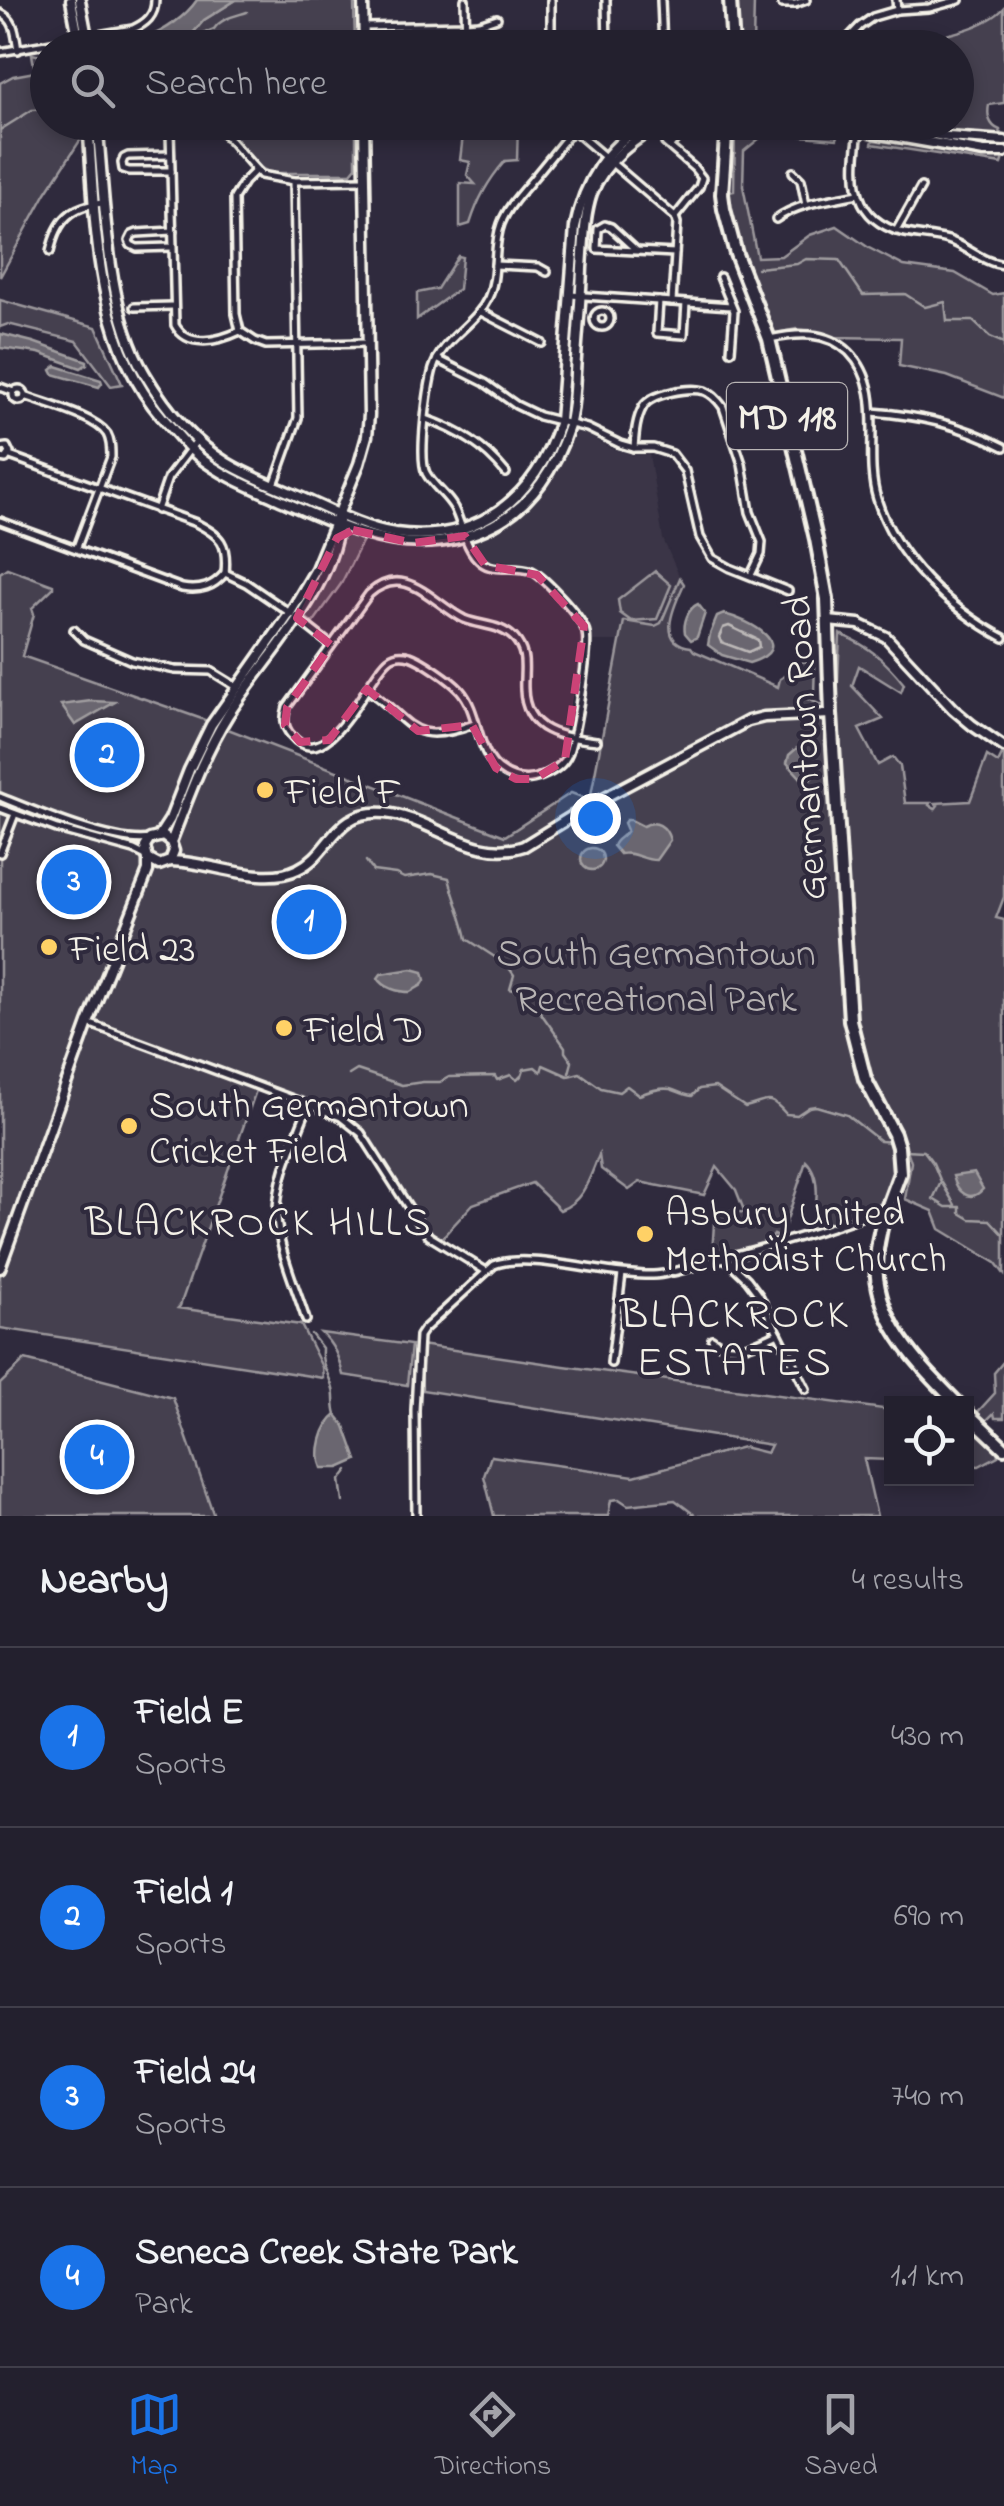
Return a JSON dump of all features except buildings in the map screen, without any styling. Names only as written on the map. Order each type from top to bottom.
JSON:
[{"type":"main road","points":[[730,0],[732,30]]},
{"type":"main road","name":"Germantown Road","points":[[725,140],[724,209],[736,254],[768,339],[827,599],[830,714],[850,1020],[865,1079],[894,1134],[900,1162],[877,1246],[881,1300],[915,1360],[950,1396]]},
{"type":"main road","points":[[974,1420],[1004,1448]]},
{"type":"street","points":[[71,0],[80,30]]},
{"type":"street","points":[[80,0],[83,30]]},
{"type":"street","points":[[130,30],[146,23],[155,10],[155,0]]},
{"type":"street","points":[[364,0],[364,30]]},
{"type":"street","points":[[465,0],[466,30]]},
{"type":"street","points":[[551,0],[552,30]]},
{"type":"street","points":[[606,0],[606,30]]},
{"type":"street","points":[[661,0],[662,30]]},
{"type":"street","points":[[782,4],[806,0]]},
{"type":"street","points":[[896,0],[897,10]]},
{"type":"street","points":[[857,30],[867,20],[897,10],[930,8],[959,0]]},
{"type":"street","points":[[0,13],[14,24],[18,50]]},
{"type":"street","points":[[364,26],[466,25],[496,18]]},
{"type":"street","points":[[0,52],[30,49]]},
{"type":"street","points":[[974,139],[1004,142]]},
{"type":"street","points":[[91,140],[117,300],[134,356],[166,406],[197,440],[230,465],[382,530],[463,532]]},
{"type":"street","points":[[98,140],[107,304],[120,347],[138,384],[158,412],[190,448],[224,473],[336,525],[412,544],[447,541],[509,517],[529,500],[547,476],[565,422],[588,207],[609,159],[636,140]]},
{"type":"street","points":[[171,140],[175,325],[190,340],[215,340],[240,331]]},
{"type":"street","points":[[230,140],[268,178],[364,180]]},
{"type":"street","points":[[334,545],[338,514],[359,464],[369,416],[364,140]]},
{"type":"street","points":[[564,140],[506,212],[495,246],[492,289],[480,312],[447,342],[437,359],[429,385],[423,465],[431,481],[450,501],[471,550],[485,565],[537,575],[584,626],[587,645],[573,738],[565,760],[535,779],[516,778],[496,768],[457,687],[407,655],[390,658],[329,740],[316,746],[306,745],[290,734],[284,720],[288,706],[375,588],[389,582],[413,584],[466,620],[496,626],[514,638],[525,657],[524,690],[531,714],[552,732],[573,738],[597,741]]},
{"type":"street","points":[[585,140],[675,217],[678,223],[672,302]]},
{"type":"street","points":[[565,422],[578,212],[586,186],[622,140]]},
{"type":"street","points":[[858,140],[854,168],[858,194],[880,223],[956,243],[994,264],[1004,265]]},
{"type":"street","points":[[927,140],[984,152],[1004,152]]},
{"type":"street","points":[[670,146],[702,178],[675,217]]},
{"type":"street","points":[[171,156],[128,156],[122,164],[129,172],[171,171]]},
{"type":"street","points":[[256,170],[234,198],[236,314],[240,331],[266,345],[367,344]]},
{"type":"street","points":[[793,172],[800,180],[806,205]]},
{"type":"street","points":[[274,485],[298,418],[294,181]]},
{"type":"street","points":[[896,230],[921,187]]},
{"type":"street","points":[[776,219],[786,211],[858,194]]},
{"type":"street","points":[[50,252],[60,224],[84,206],[100,204]]},
{"type":"street","points":[[637,251],[611,227],[598,229],[597,248],[676,254]]},
{"type":"street","points":[[172,231],[137,233],[130,240],[136,248],[172,247]]},
{"type":"street","points":[[495,264],[538,267],[547,272]]},
{"type":"street","points":[[720,277],[734,311],[731,351]]},
{"type":"street","points":[[570,296],[731,306]]},
{"type":"street","points":[[608,313],[610,298]]},
{"type":"street","points":[[658,301],[657,333],[684,335],[686,303]]},
{"type":"street","points":[[134,307],[173,306]]},
{"type":"street","points":[[480,312],[542,344]]},
{"type":"street","points":[[768,339],[793,334],[828,339],[840,345],[864,370],[871,394],[876,498],[888,528],[918,570],[966,615],[1004,638]]},
{"type":"street","points":[[437,359],[486,383],[526,410],[588,428],[634,448],[665,450],[685,471],[695,521],[707,551],[719,563],[788,591]]},
{"type":"street","points":[[0,387],[14,392],[17,400],[25,396],[97,424],[108,435],[111,457],[77,548]]},
{"type":"street","points":[[634,448],[641,410],[653,397],[702,390],[718,400],[742,464],[750,512],[762,542],[751,575]]},
{"type":"street","points":[[872,412],[918,416],[950,424],[1004,447]]},
{"type":"street","points":[[426,419],[481,446],[506,473]]},
{"type":"street","points":[[157,510],[168,478],[197,440]]},
{"type":"street","points":[[0,448],[9,449],[10,456]]},
{"type":"street","points":[[0,458],[10,456],[196,523],[217,534],[225,548],[225,573],[218,581],[196,590],[182,588],[0,521]]},
{"type":"street","points":[[293,616],[336,525]]},
{"type":"street","points":[[0,1268],[148,870],[145,847],[170,819],[199,746],[316,587],[334,545],[342,534],[354,530]]},
{"type":"street","points":[[225,573],[246,583],[332,645]]},
{"type":"street","points":[[828,621],[859,624],[886,637],[953,709],[1004,747]]},
{"type":"street","points":[[74,630],[84,640],[132,661],[175,670],[211,671],[240,689]]},
{"type":"street","points":[[140,891],[167,863],[208,751],[240,689]]},
{"type":"street","points":[[367,689],[418,731],[443,734],[474,724]]},
{"type":"street","points":[[0,797],[96,831],[138,841],[154,837],[198,862],[270,876],[290,873],[314,858],[342,825],[361,816],[384,813],[491,851],[514,850],[748,721],[830,714]]},
{"type":"street","points":[[0,853],[18,804]]},
{"type":"street","points":[[0,808],[134,850],[154,864],[198,862]]},
{"type":"street","points":[[88,1023],[342,1117],[356,1127],[429,1236],[486,1270]]},
{"type":"street","points":[[306,1320],[277,1219],[282,1180],[309,1104]]},
{"type":"street","points":[[416,1516],[419,1336],[486,1270],[507,1260],[660,1275],[795,1240],[874,1212],[886,1213]]},
{"type":"street","points":[[725,1258],[754,1288],[806,1389]]},
{"type":"street","points":[[611,1363],[622,1274]]},
{"type":"street","points":[[712,1339],[720,1345],[738,1347],[778,1333]]},
{"type":"highlighted area","points":[[353,530],[413,543],[465,536],[485,565],[537,575],[584,626],[565,760],[535,779],[516,779],[496,768],[472,725],[418,731],[367,689],[329,740],[300,742],[285,725],[287,707],[331,645],[297,618],[337,538]]},
{"type":"shaded area","points":[[573,431],[633,455],[649,454],[663,539],[680,578],[661,623],[655,626],[624,621],[620,641],[589,641],[590,621],[534,567],[489,560],[479,553],[474,539],[510,520],[541,491]]},
{"type":"green space","points":[[236,0],[354,0],[355,30],[196,30],[204,20]]},
{"type":"green space","points":[[734,0],[754,0],[753,30],[736,30]]},
{"type":"green space","points":[[1004,8],[1004,103],[989,105],[988,113],[1002,139],[974,136],[974,30],[963,30]]},
{"type":"green space","points":[[30,73],[30,140],[80,140],[0,277],[0,83]]},
{"type":"green space","points":[[234,140],[356,140],[356,167],[351,173],[270,173]]},
{"type":"green space","points":[[462,140],[518,140],[517,160],[505,161],[484,191],[470,224],[460,227],[460,183],[475,184],[467,175],[470,162],[460,160]]},
{"type":"green space","points":[[735,140],[757,140],[744,151],[743,186],[757,257],[781,256],[810,235],[837,226],[904,266],[955,273],[993,295],[1004,293],[1004,398],[947,376],[899,366],[901,338],[830,337],[797,329],[771,334],[741,258],[724,193],[734,191]]},
{"type":"green space","points":[[873,140],[1004,158],[1002,164],[872,144]]},
{"type":"green space","points":[[458,256],[462,257],[459,289],[417,319],[417,293],[437,289]]},
{"type":"green space","points":[[0,300],[96,327],[122,384],[111,386],[77,341],[8,324],[0,327]]},
{"type":"green space","points":[[343,533],[363,540],[341,584],[313,623],[298,612],[296,605],[335,536]]},
{"type":"green space","name":"South Germantown Recreational Park","points":[[7,568],[53,585],[32,608],[34,614],[22,656],[202,719],[505,836],[571,793],[590,800],[624,621],[655,626],[661,623],[680,578],[684,584],[673,612],[671,631],[680,644],[778,687],[780,679],[799,663],[815,664],[814,693],[808,699],[828,708],[840,779],[840,634],[868,649],[904,684],[901,692],[859,666],[852,686],[883,719],[859,729],[878,765],[893,757],[900,766],[905,803],[930,803],[935,809],[935,803],[970,801],[987,756],[998,763],[1004,756],[1004,897],[996,918],[1004,920],[1004,1274],[996,1263],[940,1229],[933,1211],[905,1199],[911,1162],[905,1143],[894,1140],[896,1170],[885,1202],[809,1234],[816,1186],[806,1161],[780,1241],[774,1235],[768,1243],[712,1255],[715,1208],[745,1213],[736,1190],[717,1167],[704,1195],[640,1182],[629,1190],[601,1169],[599,1155],[585,1187],[568,1206],[560,1210],[532,1183],[473,1204],[438,1242],[430,1236],[353,1119],[258,1085],[178,1308],[301,1325],[322,1367],[323,1378],[0,1328],[0,573]],"holes":[[[842,955],[852,967],[858,1032],[872,1077],[864,1084],[845,1021]]]},
{"type":"green space","points":[[655,571],[671,585],[657,619],[631,621],[620,613],[618,600]]},
{"type":"green space","points":[[321,1333],[411,1345],[407,1385],[343,1375],[335,1352]]},
{"type":"green space","points":[[420,1345],[884,1409],[884,1460],[864,1459],[877,1516],[696,1516],[675,1500],[628,1505],[619,1499],[611,1500],[608,1516],[494,1516],[484,1476],[491,1456],[634,1476],[743,1447],[767,1453],[771,1445],[422,1390]]},
{"type":"green space","points":[[25,1360],[173,1398],[214,1516],[0,1516],[0,1384]]},
{"type":"green space","points":[[1004,1361],[1004,1418],[995,1418],[994,1413],[986,1421],[975,1415],[995,1393],[994,1373]]},
{"type":"green space","points":[[974,1425],[998,1456],[974,1466]]},
{"type":"water","points":[[197,0],[236,0],[195,30],[162,30]]},
{"type":"water","points":[[1,334],[87,364],[81,368],[39,353],[0,348]]},
{"type":"water","points":[[56,366],[102,383],[99,387],[53,374],[51,370]]},
{"type":"water","points":[[698,604],[705,613],[697,637],[691,640],[685,633],[686,620]]},
{"type":"water","points":[[724,614],[765,635],[771,649],[764,657],[749,663],[722,655],[708,645],[717,617]]},
{"type":"water","points":[[115,702],[75,725],[61,705]]},
{"type":"water","points":[[797,748],[806,750],[814,759],[816,772],[810,779],[801,778],[787,763]]},
{"type":"water","points":[[626,820],[643,826],[660,825],[666,831],[670,840],[656,860],[620,854],[613,846],[627,830]]},
{"type":"water","points":[[588,848],[596,848],[603,859],[596,870],[588,870],[581,863],[581,855]]},
{"type":"water","points":[[412,969],[423,972],[425,980],[410,992],[392,989],[378,978],[381,974]]},
{"type":"water","points":[[974,1173],[983,1189],[969,1196],[961,1191],[953,1176]]},
{"type":"water","points":[[336,1415],[345,1426],[357,1460],[339,1468],[322,1468],[321,1440]]},
{"type":"waterway","points":[[212,30],[220,22],[247,12]]},
{"type":"waterway","points":[[0,130],[30,111]]},
{"type":"waterway","points":[[757,268],[797,264],[806,259],[839,260],[863,295],[905,294],[925,307],[945,302],[947,321],[973,321],[990,337],[1004,343]]},
{"type":"waterway","points":[[366,861],[373,871],[404,878],[432,874],[449,878],[467,939],[507,965],[514,975],[510,989],[522,992],[565,1047],[572,1062],[569,1073]]},
{"type":"waterway","points":[[349,1075],[357,1070],[402,1085],[440,1082],[449,1077],[495,1076],[497,1080],[511,1075],[517,1080],[524,1069],[535,1067],[541,1072],[543,1065],[568,1076],[580,1073],[601,1088],[619,1092],[627,1086],[639,1095],[666,1089],[692,1096],[699,1089],[715,1087],[745,1107],[771,1101],[786,1114],[797,1115],[816,1106],[847,1115],[880,1141],[894,1142]]},
{"type":"waterway","points":[[905,1150],[924,1151],[933,1163],[941,1182],[933,1199],[946,1207],[960,1207],[960,1213],[970,1219],[990,1220],[1004,1235]]},
{"type":"waterway","points":[[942,1183],[955,1205]]},
{"type":"waterway","points":[[311,1334],[322,1348],[336,1415]]},
{"type":"waterway","points":[[343,1502],[340,1480],[348,1470]]},
{"type":"place","name":"Field 1","points":[[107,755]]},
{"type":"place","name":"Field F","points":[[265,790]]},
{"type":"place","name":"Field 24","points":[[74,882]]},
{"type":"place","name":"Field E","points":[[309,922]]},
{"type":"place","name":"Field 23","points":[[49,947]]},
{"type":"place","name":"Field D","points":[[284,1028]]},
{"type":"place","name":"South Germantown Cricket Field","points":[[129,1126]]},
{"type":"place","name":"Asbury United Methodist Church","points":[[645,1234]]},
{"type":"place","name":"Seneca Creek State Park","points":[[97,1457]]},
{"type":"district","name":"BLACKROCK HILLS","points":[[259,1220]]},
{"type":"district","name":"BLACKROCK ESTATES","points":[[735,1336]]}]
